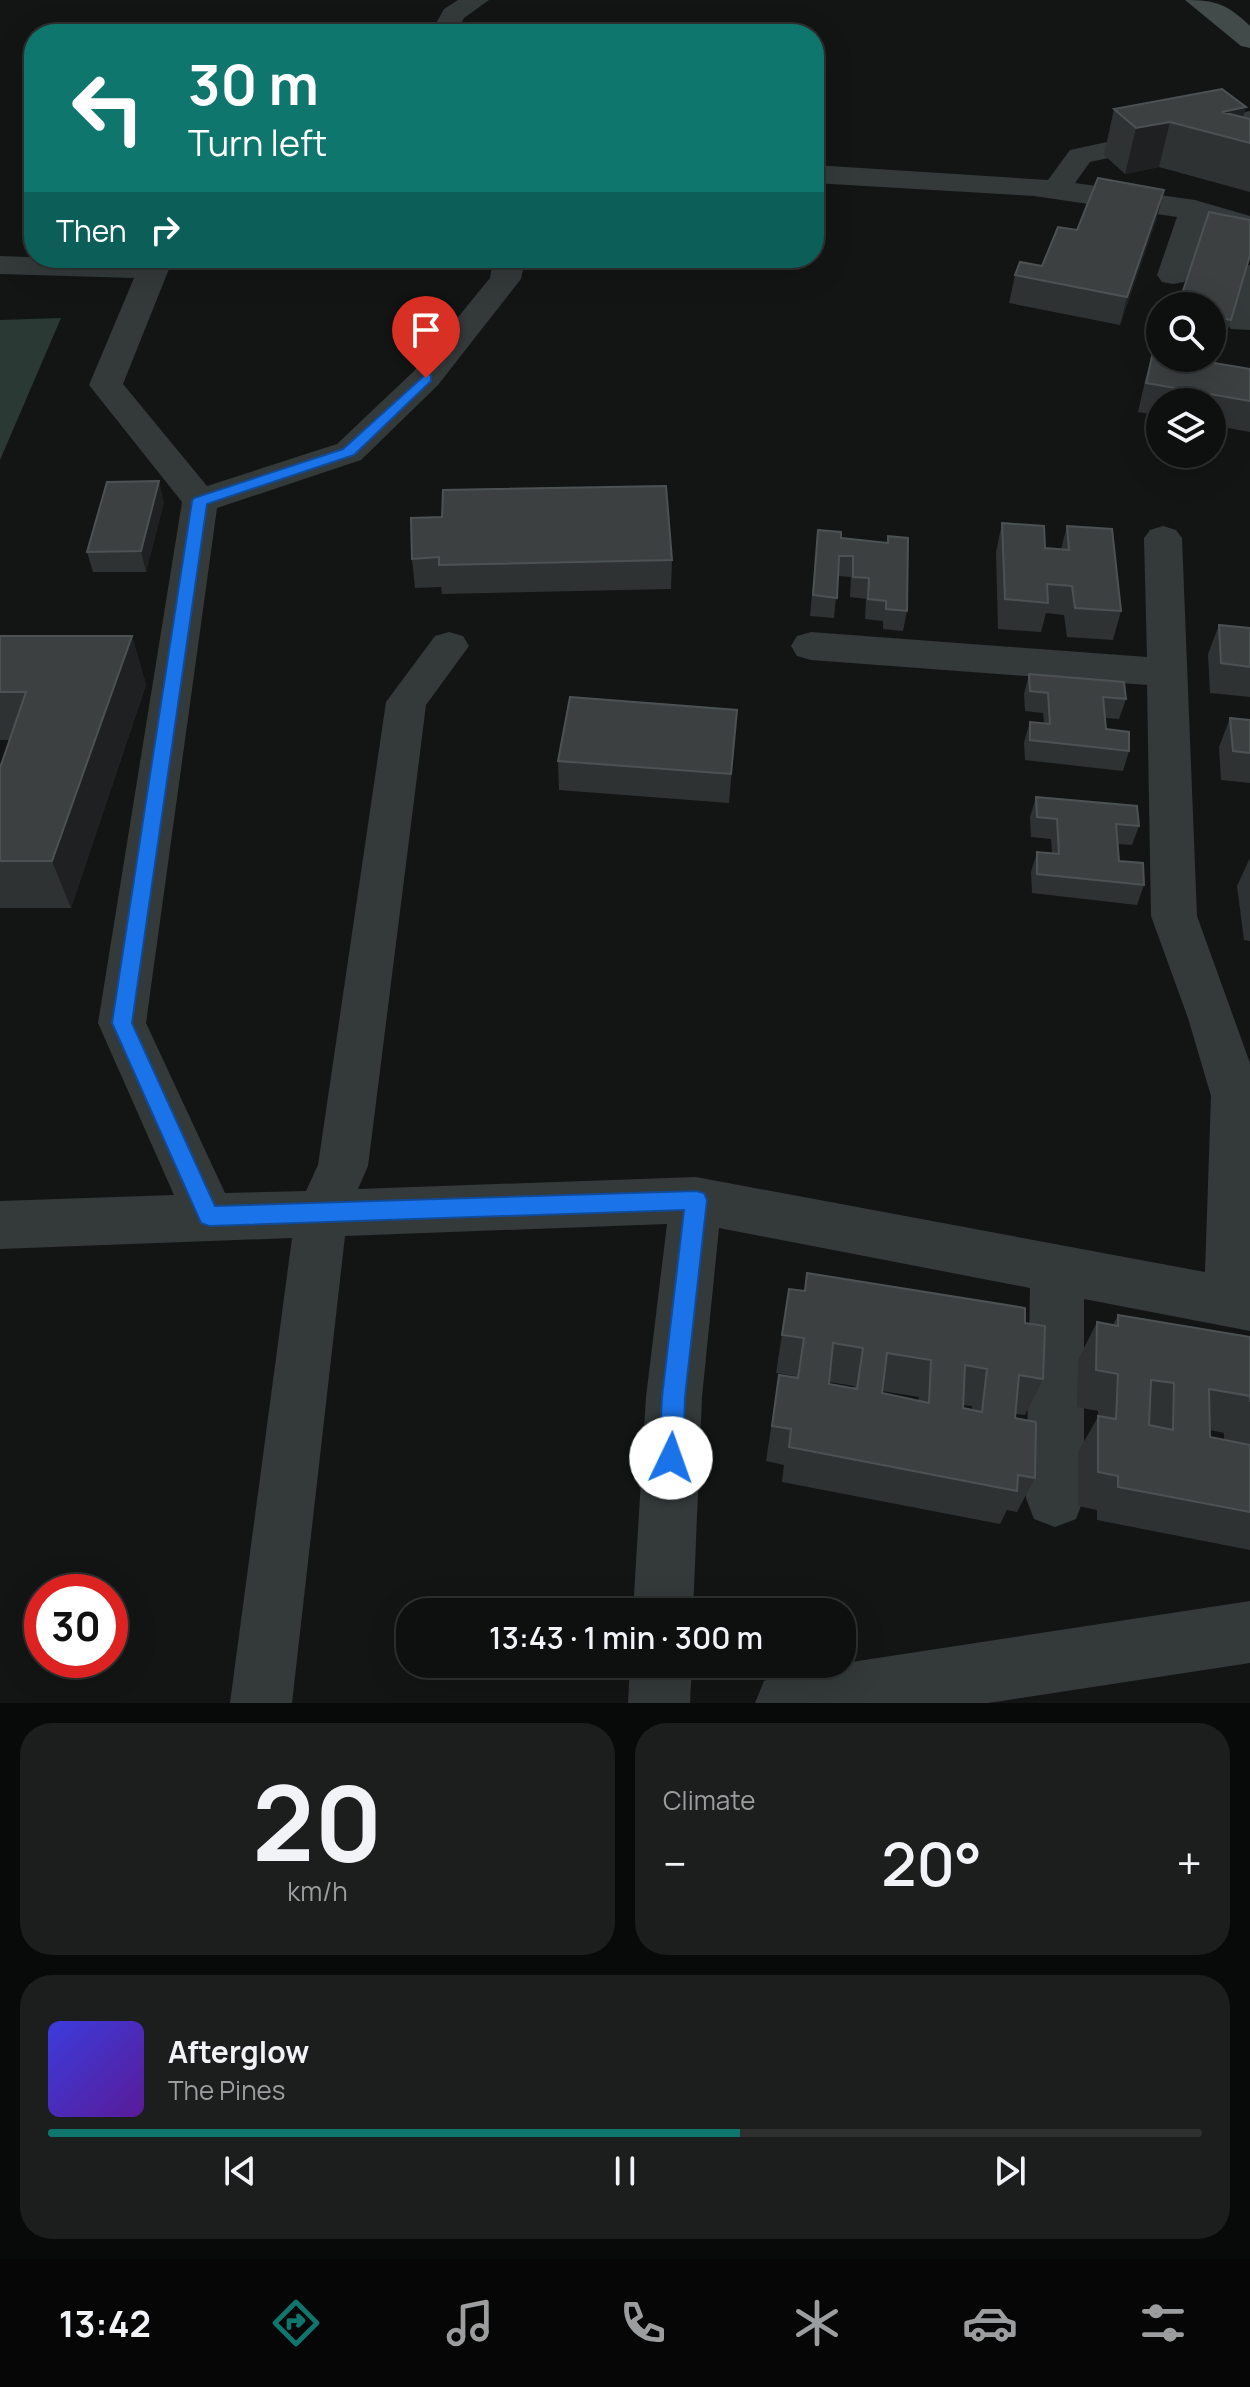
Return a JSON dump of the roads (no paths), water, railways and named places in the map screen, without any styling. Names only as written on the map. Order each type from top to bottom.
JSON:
[{"type":"street","points":[[448,24],[453,14],[476,0]]},
{"type":"street","points":[[1198,0],[1230,21],[1250,40]]},
{"type":"street","points":[[1056,189],[1080,156],[1250,119]]},
{"type":"street","points":[[824,175],[1105,194],[1195,209],[1250,225]]},
{"type":"street","points":[[1173,275],[1195,209]]},
{"type":"street","points":[[0,265],[24,266]]},
{"type":"street","points":[[115,268],[153,269],[106,385],[200,501],[122,1023],[209,1216]]},
{"type":"street","points":[[200,501],[349,452],[426,378],[505,279],[507,268]]},
{"type":"street","points":[[1242,322],[1250,274]]},
{"type":"street","points":[[0,1225],[322,1211],[696,1200],[1241,1305],[1236,1096],[1212,1018],[1174,916],[1163,538]]},
{"type":"street","points":[[261,1703],[322,1211],[343,1166],[406,702],[449,646]]},
{"type":"street","points":[[811,646],[1167,673]]},
{"type":"street","points":[[664,1598],[674,1397],[696,1200]]},
{"type":"street","points":[[1055,1498],[1057,1271]]},
{"type":"street","points":[[786,1703],[1250,1632]]},
{"type":"street","points":[[659,1703],[660,1678]]}]
